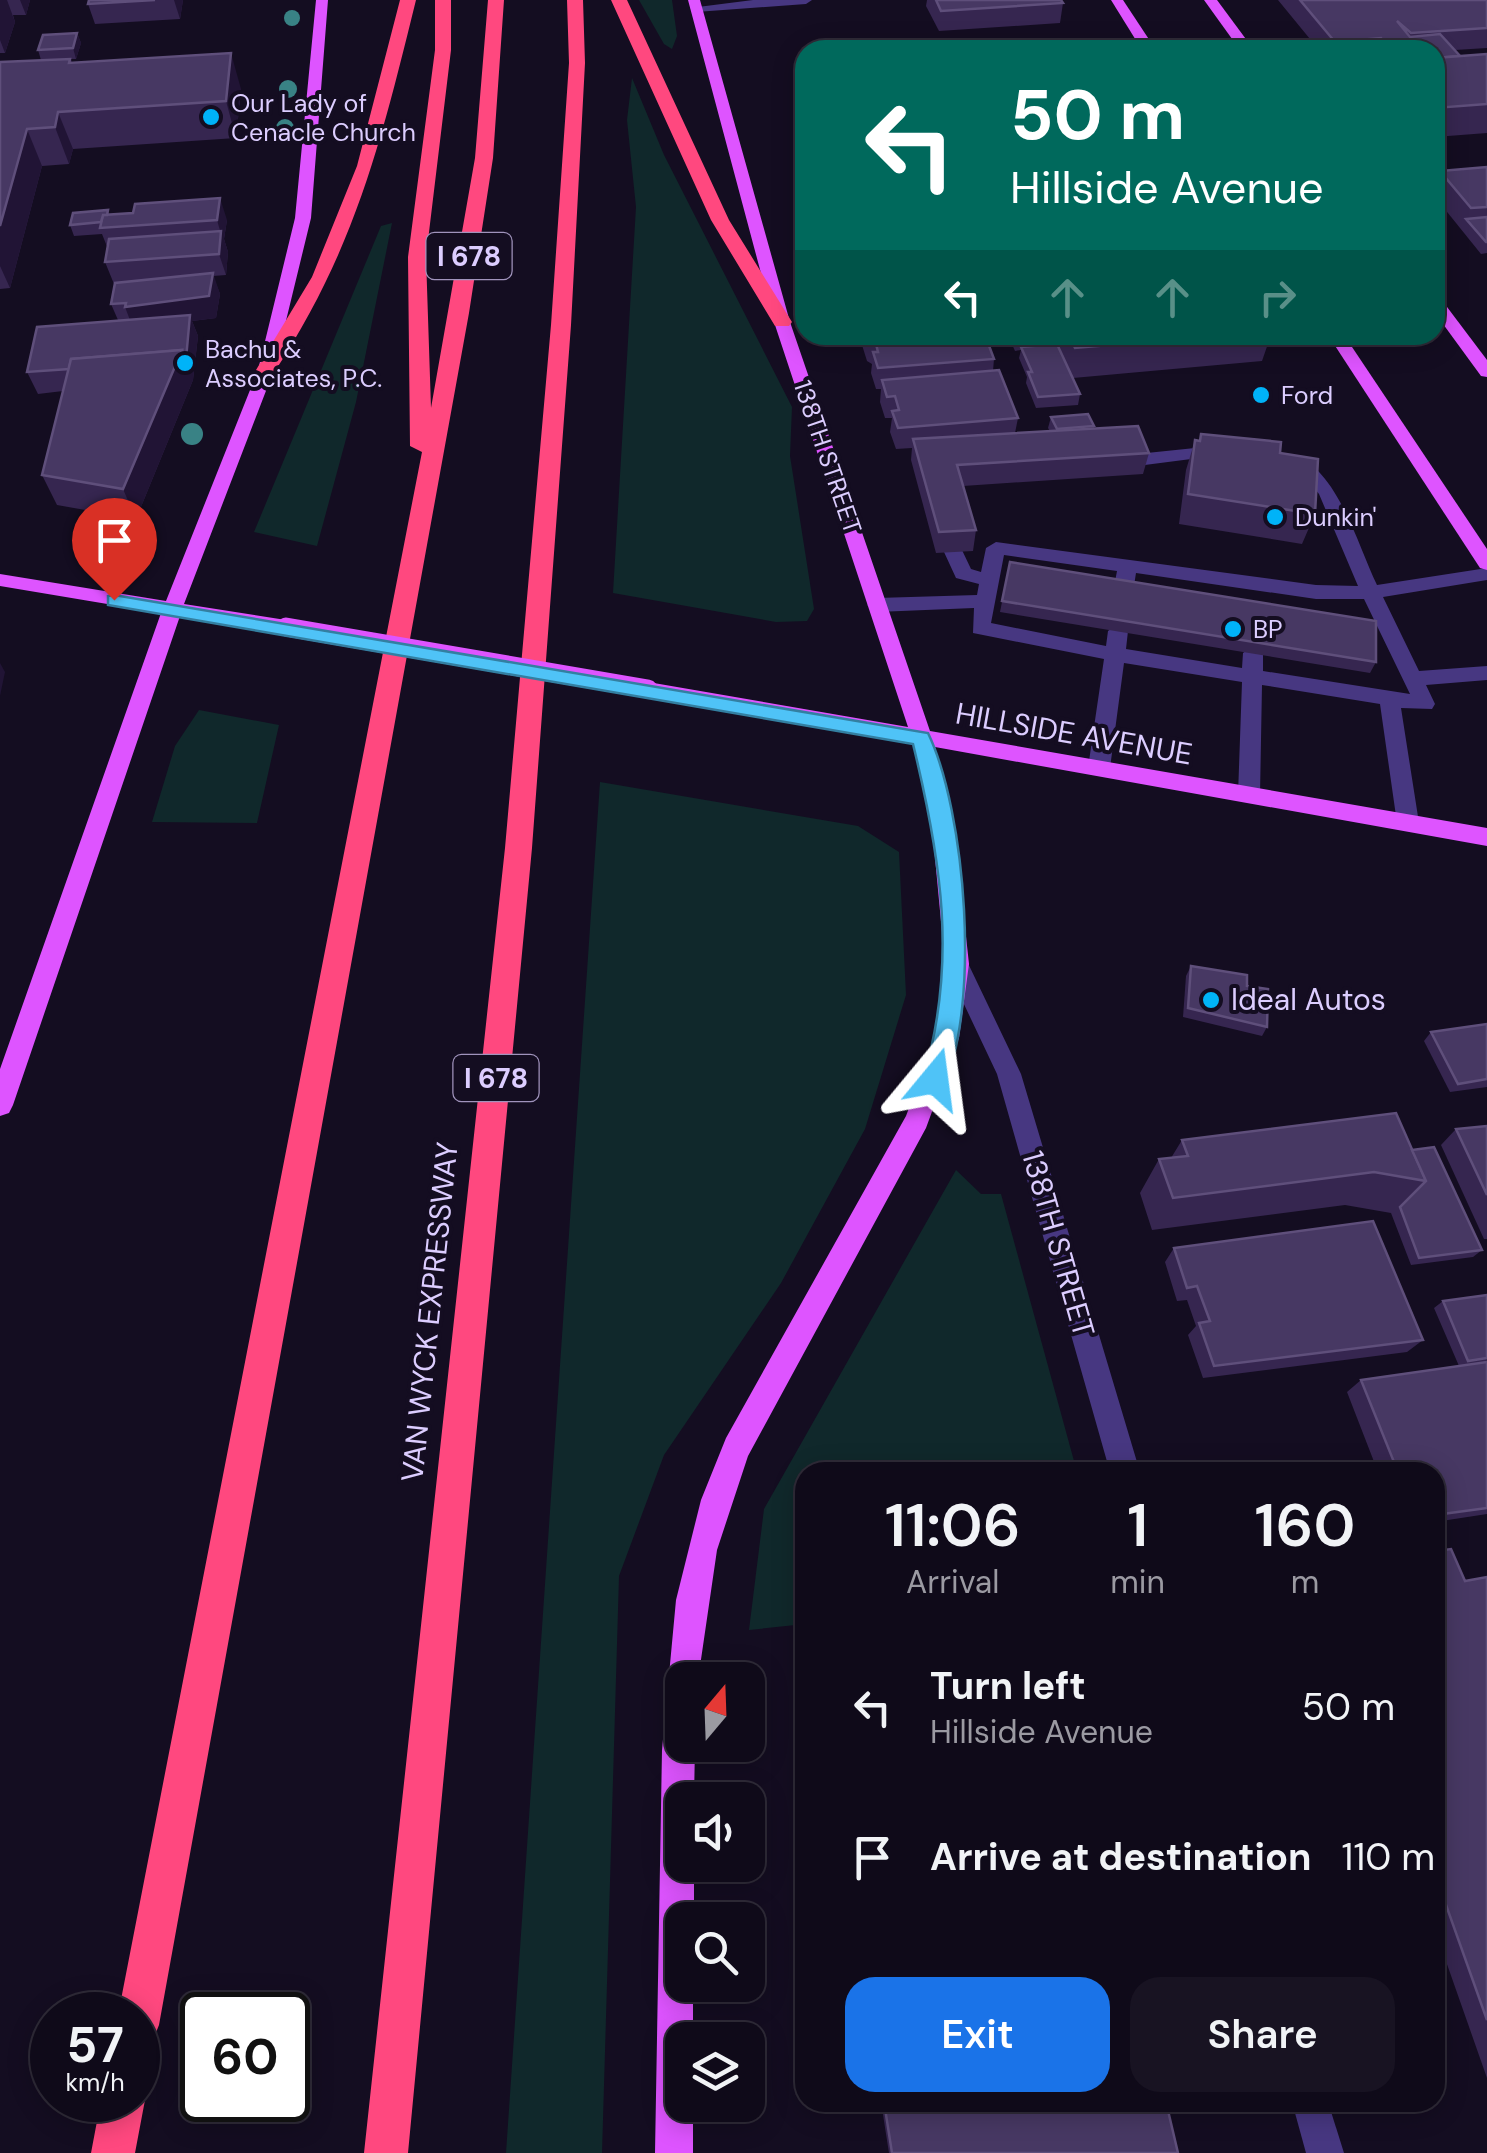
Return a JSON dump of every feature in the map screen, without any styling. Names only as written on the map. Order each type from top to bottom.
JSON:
[{"type":"highway","points":[[266,370],[322,277],[366,166],[408,0]]},
{"type":"highway","points":[[422,510],[417,257],[443,50],[443,0]]},
{"type":"highway","name":"I 678","points":[[144,1992],[422,510],[484,158],[496,0]]},
{"type":"highway","name":"VAN WYCK EXPRESSWAY","points":[[386,2153],[493,1115],[548,524],[577,63],[574,0]]},
{"type":"highway","points":[[619,0],[720,220],[782,322]]},
{"type":"highway","points":[[114,2153],[120,2122]]},
{"type":"main road","points":[[0,1105],[172,610],[266,370],[303,218],[322,0]]},
{"type":"main road","points":[[1117,0],[1143,40]]},
{"type":"main road","points":[[1210,0],[1240,40]]},
{"type":"main road","name":"138TH STREET","points":[[695,4],[782,322],[922,738]]},
{"type":"main road","points":[[1445,315],[1487,372]]},
{"type":"main road","points":[[1343,345],[1487,564]]},
{"type":"main road","name":"HILLSIDE AVENUE","points":[[0,580],[286,626],[1487,836]]},
{"type":"main road","points":[[674,2153],[683,1632],[715,1501],[736,1448],[918,1120],[947,1038],[957,964],[943,826],[922,738]]},
{"type":"street","points":[[695,4],[806,0]]},
{"type":"street","points":[[1136,460],[1242,451]]},
{"type":"street","points":[[1280,453],[1309,470],[1328,493],[1370,593],[1425,704],[1112,654],[1055,632],[980,628],[996,548],[1192,575],[1256,591],[1316,600],[1370,593],[1411,583],[1487,574]]},
{"type":"street","points":[[954,552],[962,573],[987,591]]},
{"type":"street","points":[[1064,583],[1068,558]]},
{"type":"street","points":[[1123,592],[1128,566]]},
{"type":"street","points":[[1190,603],[1192,575]]},
{"type":"street","points":[[877,606],[987,591]]},
{"type":"street","points":[[1099,768],[1118,630]]},
{"type":"street","points":[[1188,642],[1188,667]]},
{"type":"street","points":[[1249,795],[1253,653]]},
{"type":"street","points":[[1313,663],[1314,687]]},
{"type":"street","points":[[1412,680],[1487,673]]},
{"type":"street","points":[[1389,698],[1408,822]]},
{"type":"street","name":"138TH STREET","points":[[957,964],[1008,1074],[1122,1462]]},
{"type":"street","points":[[1313,2112],[1325,2153]]},
{"type":"green space","points":[[639,0],[672,0],[677,36],[672,49],[664,44]]},
{"type":"green space","points":[[632,78],[664,155],[792,407],[790,456],[814,609],[807,621],[776,622],[613,593],[636,207],[627,120]]},
{"type":"green space","points":[[392,223],[356,402],[317,546],[254,532],[381,226]]},
{"type":"green space","points":[[199,710],[279,725],[257,823],[152,822],[175,746]]},
{"type":"green space","points":[[600,782],[858,826],[899,852],[906,995],[865,1129],[781,1283],[664,1455],[619,1576],[602,2153],[506,2153]]},
{"type":"green space","points":[[956,1170],[981,1194],[1001,1194],[1074,1462],[795,1462],[795,1625],[749,1630],[764,1509]]},
{"type":"building","points":[[89,0],[155,0],[88,4]]},
{"type":"building","points":[[936,0],[1061,0],[1063,3],[941,11]]},
{"type":"building","points":[[1300,0],[1487,0],[1487,28],[1411,33],[1397,21],[1410,37],[1440,34],[1460,56],[1445,57],[1445,40],[1333,40]]},
{"type":"building","points":[[77,33],[73,48],[38,50],[43,35]]},
{"type":"building","points":[[231,53],[226,101],[58,112],[55,127],[27,129],[0,226],[0,62],[70,59],[69,63]]},
{"type":"building","points":[[1487,54],[1487,104],[1445,107],[1445,57]]},
{"type":"building","points":[[1487,167],[1487,207],[1471,208],[1445,177],[1445,171]]},
{"type":"building","points":[[220,198],[217,220],[100,228],[103,215],[133,213],[135,204]]},
{"type":"building","points":[[108,210],[101,222],[70,225],[73,213]]},
{"type":"building","points":[[1487,217],[1487,242],[1486,242],[1466,219]]},
{"type":"building","points":[[221,231],[219,254],[105,262],[109,239]]},
{"type":"building","points":[[213,273],[209,296],[125,307],[126,303],[111,304],[115,283]]},
{"type":"building","points":[[190,315],[186,359],[182,350],[71,359],[69,369],[27,372],[37,327]]},
{"type":"building","points":[[876,345],[989,345],[994,359],[878,368],[873,352],[878,352]]},
{"type":"building","points":[[1057,345],[1080,394],[1038,397],[1021,347]]},
{"type":"building","points":[[182,350],[123,489],[42,475],[71,359]]},
{"type":"building","points":[[999,370],[1018,418],[898,428],[892,411],[899,410],[895,396],[887,397],[882,380]]},
{"type":"building","points":[[1088,414],[1094,426],[1057,429],[1051,417]]},
{"type":"building","points":[[1138,426],[1149,453],[957,465],[976,530],[939,532],[913,439]]},
{"type":"building","points":[[1201,434],[1281,442],[1280,453],[1318,459],[1315,514],[1188,494],[1195,440],[1200,441]]},
{"type":"building","points":[[1010,562],[1376,621],[1376,662],[1002,601]]},
{"type":"building","points":[[1191,966],[1247,975],[1247,986],[1268,989],[1267,1027],[1188,1008]]},
{"type":"building","points":[[1487,1024],[1487,1079],[1458,1084],[1431,1032]]},
{"type":"building","points":[[1396,1113],[1426,1181],[1374,1172],[1173,1198],[1159,1159],[1188,1156],[1182,1140]]},
{"type":"building","points":[[1487,1126],[1487,1195],[1456,1129]]},
{"type":"building","points":[[1434,1147],[1482,1250],[1419,1258],[1400,1207],[1426,1181],[1412,1150]]},
{"type":"building","points":[[1373,1221],[1423,1340],[1214,1366],[1199,1323],[1210,1321],[1197,1286],[1187,1288],[1174,1248]]},
{"type":"building","points":[[1487,1295],[1487,1358],[1468,1361],[1443,1301]]},
{"type":"building","points":[[1487,1362],[1487,1508],[1445,1514],[1445,1462],[1394,1462],[1361,1380]]},
{"type":"building","points":[[1451,1549],[1465,1581],[1487,1577],[1487,2020],[1445,1902],[1445,1550]]},
{"type":"building","points":[[886,2112],[1168,2112],[1178,2153],[892,2153]]},
{"type":"place","name":"Our Lady of Cenacle Church","points":[[211,117]]},
{"type":"place","name":"Bachu & Associates, P.C.","points":[[185,363]]},
{"type":"place","name":"Ford","points":[[1261,395]]},
{"type":"place","name":"Dunkin'","points":[[1275,517]]},
{"type":"place","name":"BP","points":[[1233,629]]},
{"type":"place","name":"Ideal Autos","points":[[1211,1000]]},
{"type":"route","points":[[114,600],[286,626],[922,738],[952,882],[957,964],[947,1038],[935,1079]]}]
